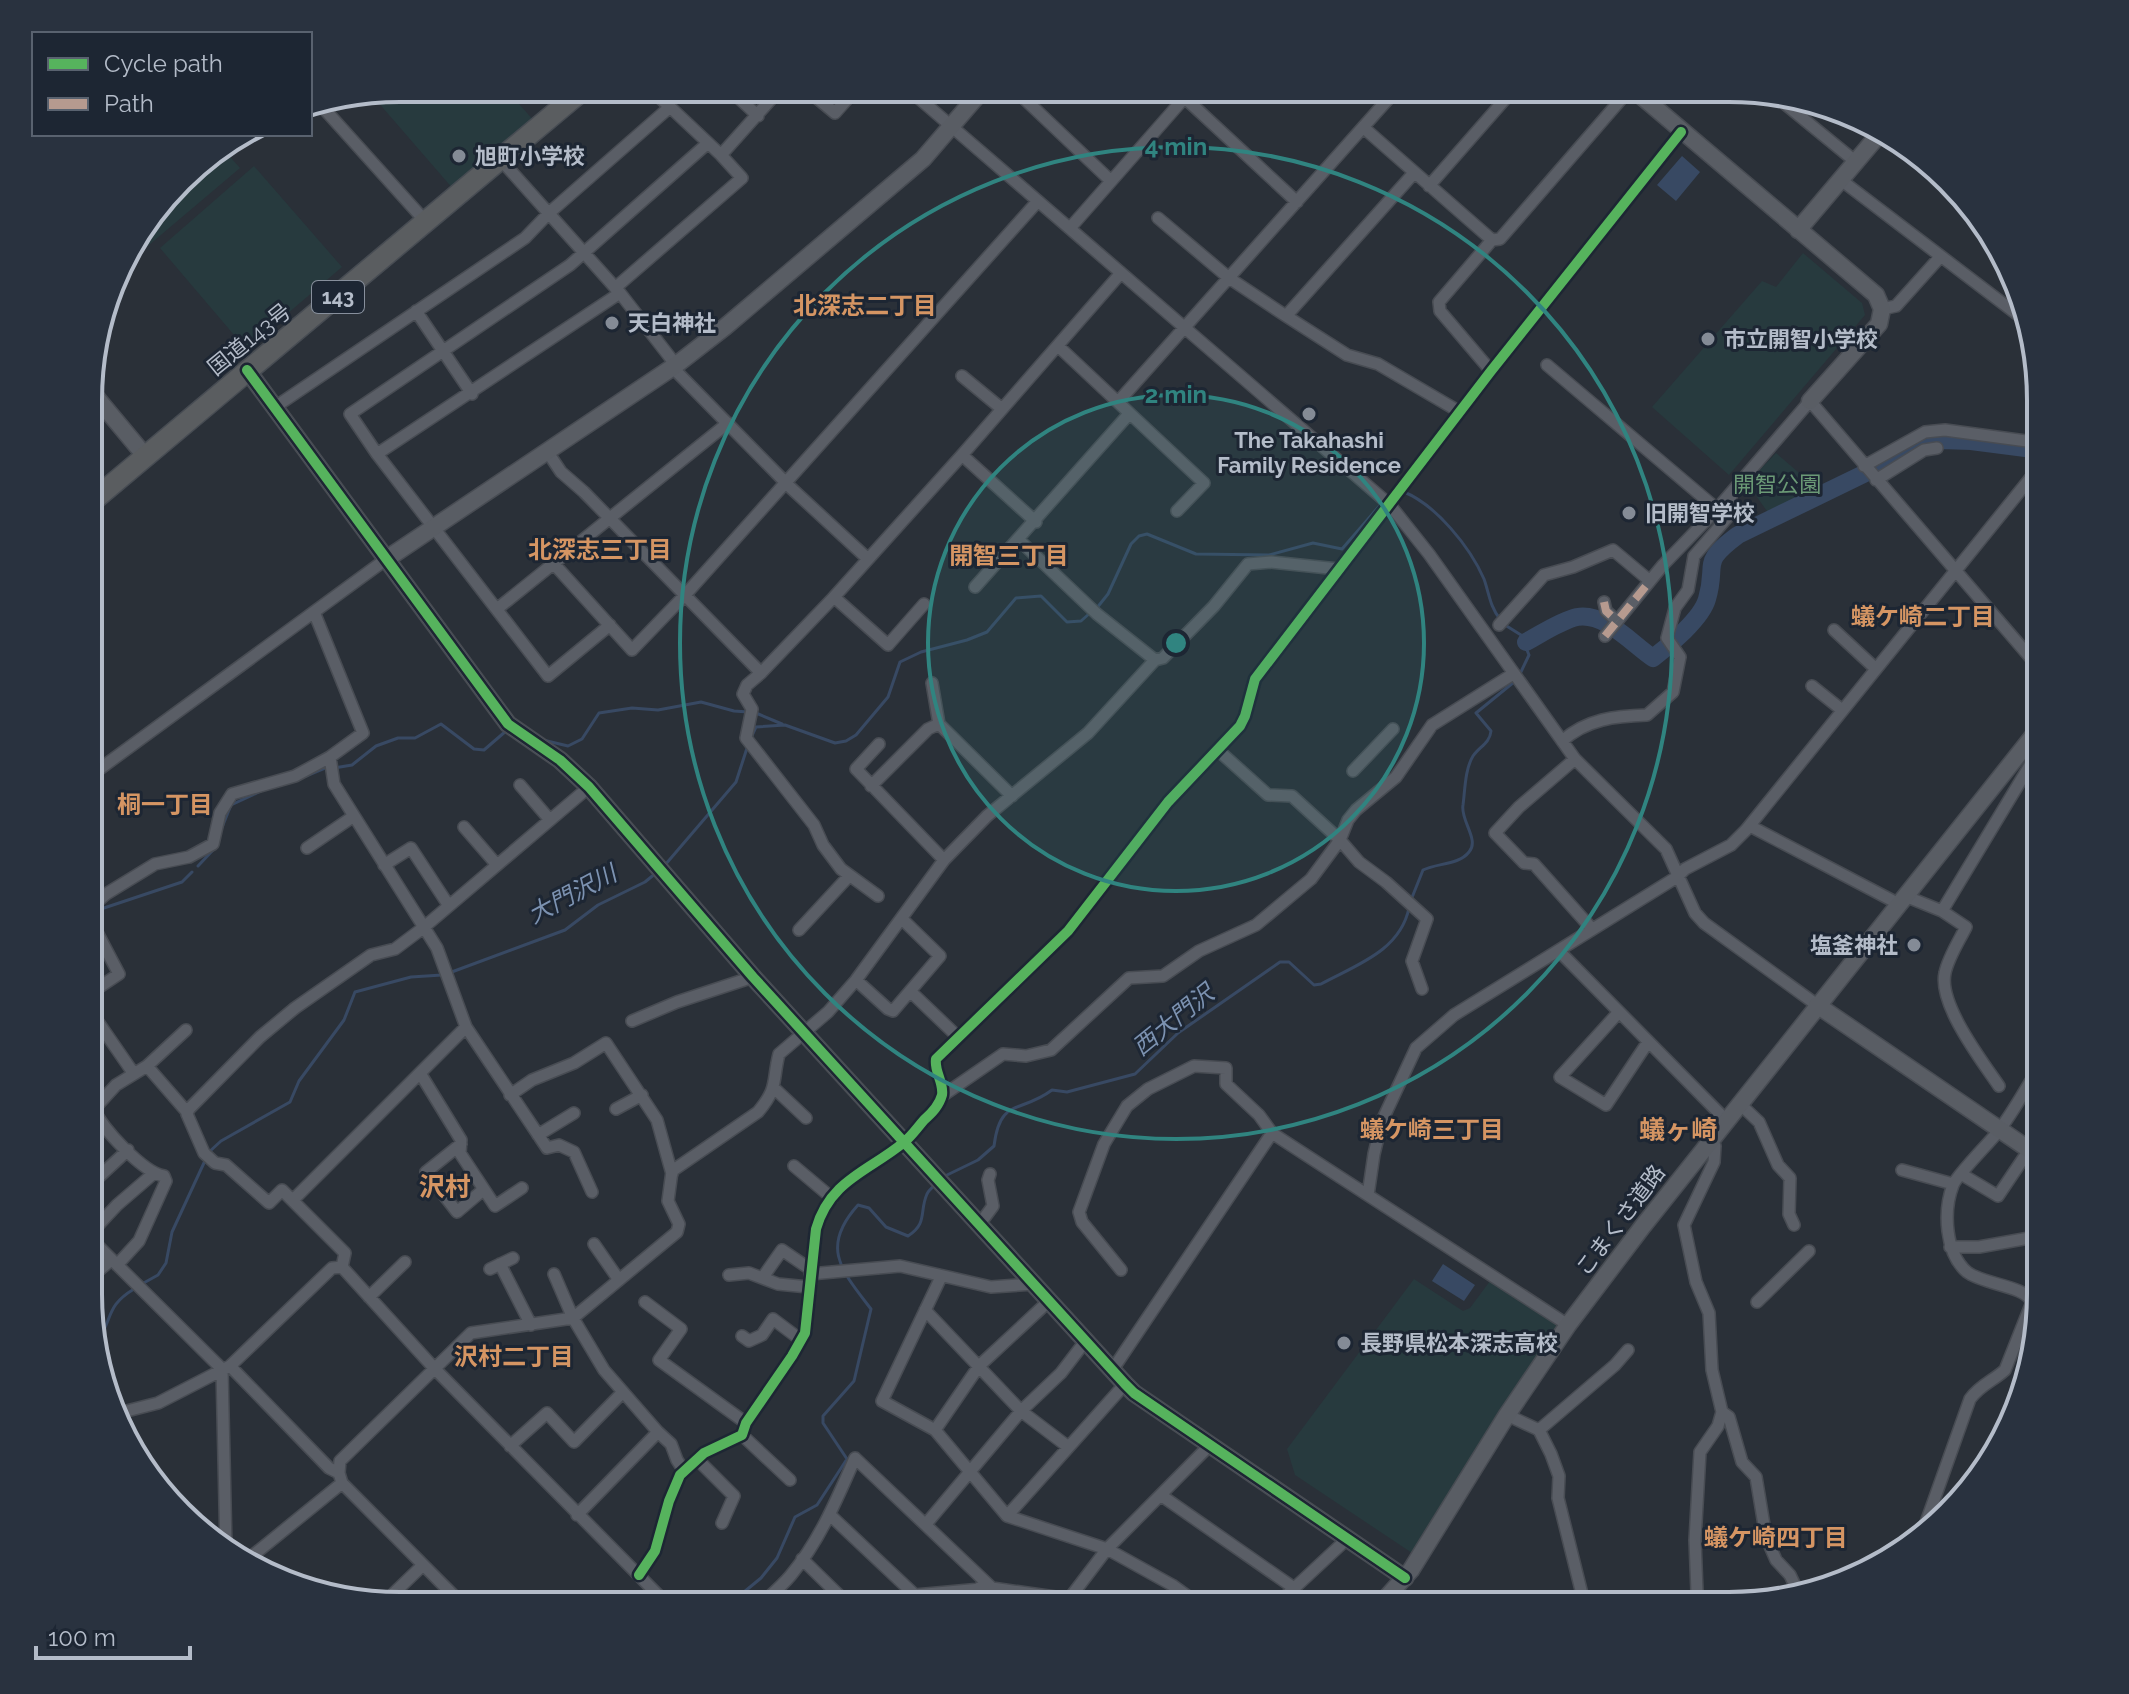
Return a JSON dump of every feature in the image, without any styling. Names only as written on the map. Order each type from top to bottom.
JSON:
[{"type":"highway","name":"国道143号","points":[[102,493],[569,102]]},
{"type":"street","points":[[377,454],[472,394],[618,291],[742,178],[664,102]]},
{"type":"street","points":[[743,102],[758,116]]},
{"type":"street","points":[[721,155],[770,102]]},
{"type":"street","points":[[822,102],[835,113],[845,102]]},
{"type":"street","points":[[924,102],[1386,502],[1429,554],[1575,759],[1666,849],[1695,913],[1704,923],[1817,1005],[2027,1148]]},
{"type":"street","points":[[102,767],[385,560],[674,366],[923,159],[972,102]]},
{"type":"street","points":[[1028,102],[1111,181]]},
{"type":"street","points":[[1070,228],[1180,102]]},
{"type":"street","points":[[1201,102],[1297,202]]},
{"type":"street","points":[[1118,402],[1386,102]]},
{"type":"street","points":[[1429,186],[1503,102]]},
{"type":"street","points":[[1491,371],[1440,311],[1439,302],[1492,240],[1500,239],[1625,102]]},
{"type":"street","points":[[1605,636],[1650,581],[1732,495],[1879,324],[1882,309],[1876,295],[1649,102]]},
{"type":"street","points":[[275,407],[525,238],[549,213],[670,107]]},
{"type":"street","points":[[1791,109],[1856,162]]},
{"type":"street","points":[[326,111],[426,222]]},
{"type":"street","points":[[1364,128],[1492,240]]},
{"type":"street","points":[[639,1575],[655,1551],[669,1501],[684,1471],[704,1453],[744,1429],[805,1333],[810,1272],[821,1214],[832,1198],[856,1173],[903,1143],[937,1107],[942,1086],[935,1067],[936,1059],[1068,931],[1168,802],[1219,751],[1245,716],[1255,679],[1386,502],[1401,491],[1491,371],[1681,132]]},
{"type":"street","points":[[1798,230],[1874,140]]},
{"type":"street","points":[[610,625],[548,676],[377,454],[350,414],[570,265],[708,143]]},
{"type":"street","points":[[501,160],[618,291],[674,366],[787,483],[868,559]]},
{"type":"street","points":[[1286,316],[1414,173]]},
{"type":"street","points":[[1841,180],[2013,312]]},
{"type":"street","points":[[554,564],[632,650],[787,483],[1038,201]]},
{"type":"street","points":[[1158,218],[1229,278],[1286,316],[1347,355],[1378,364],[1460,412]]},
{"type":"street","points":[[1882,309],[1896,306],[1940,257]]},
{"type":"street","points":[[878,896],[841,869],[823,845],[814,825],[746,738],[752,709],[743,694],[747,685],[834,597],[962,455],[1121,273]]},
{"type":"street","points":[[416,311],[472,394]]},
{"type":"street","points":[[1058,346],[1204,483],[1177,511]]},
{"type":"street","points":[[1547,365],[1717,509]]},
{"type":"street","points":[[247,370],[511,726],[560,760],[589,787],[753,977],[1125,1384],[1405,1578]]},
{"type":"street","points":[[962,376],[1002,409]]},
{"type":"street","points":[[1810,401],[2027,654]]},
{"type":"street","points":[[102,404],[146,457]]},
{"type":"street","points":[[975,587],[1129,414]]},
{"type":"street","points":[[497,609],[728,423]]},
{"type":"street","points":[[1870,473],[1925,432],[1945,430],[2027,441]]},
{"type":"street","points":[[1870,473],[1924,450],[1937,448]]},
{"type":"street","points":[[547,451],[561,472],[761,673]]},
{"type":"street","points":[[962,455],[1036,522]]},
{"type":"street","points":[[1368,1195],[1382,1121],[1416,1048],[1454,1015],[1677,877],[1685,869],[1731,845],[1750,826],[2027,482]]},
{"type":"street","points":[[1562,741],[1575,730],[1593,722],[1615,716],[1647,715],[1673,692],[1680,657],[1667,638],[1675,608],[1688,590],[1694,556],[1727,518],[1732,495]]},
{"type":"street","points":[[1019,540],[1093,611],[1155,660]]},
{"type":"street","points":[[1501,623],[1544,575],[1613,550],[1650,581]]},
{"type":"street","points":[[341,1478],[340,1461],[471,1333],[573,1318],[677,1232],[679,1224],[668,1201],[672,1171],[758,1112],[774,1088],[779,1054],[828,1012],[856,980],[944,860],[987,816],[1088,733],[1155,660],[1163,658],[1214,606],[1248,564],[1271,562],[1338,569]]},
{"type":"street","points":[[834,597],[888,645],[924,604]]},
{"type":"street","points":[[1604,602],[1606,611],[1617,621]]},
{"type":"street","points":[[102,898],[155,864],[199,854],[213,844],[220,813],[232,794],[295,776],[330,757],[363,733],[314,612]]},
{"type":"street","points":[[1834,630],[1876,669]]},
{"type":"street","points":[[942,1096],[1003,1054],[1026,1056],[1051,1050],[1129,978],[1163,976],[1199,951],[1256,925],[1311,879],[1340,840],[1348,820],[1396,777],[1432,725],[1515,677]]},
{"type":"street","points":[[932,683],[939,724],[1012,796]]},
{"type":"street","points":[[1812,686],[1842,710]]},
{"type":"street","points":[[871,786],[928,729],[939,724]]},
{"type":"street","points":[[1353,771],[1393,729]]},
{"type":"street","points":[[879,744],[856,769],[944,860]]},
{"type":"street","name":"こまくさ道路","points":[[1392,1592],[1405,1578],[1507,1415],[1568,1325],[1710,1138],[2027,744]]},
{"type":"street","points":[[1219,751],[1268,795],[1292,796],[1340,840],[1353,857],[1427,919],[1412,961],[1422,989]]},
{"type":"street","points":[[330,757],[334,784],[437,948],[466,1027],[547,1148],[559,1145],[574,1152],[592,1192]]},
{"type":"street","points":[[1575,759],[1519,807],[1495,833],[1524,863],[1534,864],[1592,929]]},
{"type":"street","points":[[1942,911],[2027,770]]},
{"type":"street","points":[[520,785],[550,820]]},
{"type":"street","points":[[187,1112],[260,1037],[295,1008],[371,955],[395,949],[423,928],[589,787]]},
{"type":"street","points":[[307,848],[354,816]]},
{"type":"street","points":[[1750,826],[1902,900],[1942,911],[1966,927],[1945,972],[1946,995],[1979,1057],[1999,1086]]},
{"type":"street","points":[[464,827],[497,865]]},
{"type":"street","points":[[384,865],[411,848],[449,906]]},
{"type":"street","points":[[799,930],[849,876]]},
{"type":"street","points":[[856,980],[893,1011],[940,956],[902,919]]},
{"type":"street","points":[[102,942],[119,974],[102,985]]},
{"type":"street","points":[[1559,951],[1725,1119]]},
{"type":"street","points":[[632,1021],[677,1002],[753,977]]},
{"type":"street","points":[[910,991],[958,1037]]},
{"type":"street","points":[[1618,1013],[1560,1077],[1606,1105],[1648,1042]]},
{"type":"street","points":[[293,1200],[466,1027]]},
{"type":"street","points":[[102,1028],[134,1074]]},
{"type":"street","points":[[102,1100],[116,1085],[147,1066],[186,1030]]},
{"type":"street","points":[[510,1095],[532,1080],[574,1063],[606,1043],[657,1120],[672,1174]]},
{"type":"street","points":[[147,1066],[187,1112],[196,1140],[207,1156],[215,1163],[226,1165],[269,1203],[282,1190],[345,1253],[342,1267]]},
{"type":"street","points":[[1121,1270],[1082,1222],[1079,1212],[1104,1144],[1127,1106],[1148,1089],[1194,1066],[1226,1068],[1226,1084],[1259,1115],[1272,1133],[1568,1325]]},
{"type":"street","points":[[420,1073],[461,1144],[460,1153],[495,1206],[522,1188]]},
{"type":"street","points":[[2027,1087],[2000,1130],[1957,1179],[1949,1207],[1950,1247],[1959,1263],[1976,1278],[2027,1293]]},
{"type":"street","points":[[774,1088],[806,1118]]},
{"type":"street","points":[[616,1109],[642,1095]]},
{"type":"street","points":[[1739,1103],[1759,1122],[1778,1165],[1790,1178],[1789,1214],[1794,1225]]},
{"type":"street","points":[[538,1135],[574,1113]]},
{"type":"street","points":[[102,1124],[153,1174],[164,1176],[166,1181],[139,1241],[102,1270]]},
{"type":"street","points":[[1113,1369],[1272,1133]]},
{"type":"street","points":[[1697,1592],[1695,1540],[1700,1452],[1718,1426],[1722,1412],[1712,1370],[1709,1313],[1696,1282],[1684,1225],[1714,1162],[1715,1146],[1710,1138]]},
{"type":"street","points":[[461,1144],[426,1172],[457,1212],[483,1190]]},
{"type":"street","points":[[102,1174],[128,1150]]},
{"type":"street","points":[[1902,1170],[1957,1179],[1998,1196],[2027,1162]]},
{"type":"street","points":[[794,1166],[832,1198]]},
{"type":"street","points":[[102,1222],[153,1174]]},
{"type":"street","points":[[979,1225],[993,1206],[988,1180],[990,1174]]},
{"type":"street","points":[[1950,1247],[1979,1247],[2027,1238]]},
{"type":"street","points":[[594,1244],[619,1280]]},
{"type":"street","points":[[102,1250],[341,1478],[448,1590]]},
{"type":"street","points":[[763,1277],[782,1250],[810,1272],[900,1266],[991,1287],[1034,1284]]},
{"type":"street","points":[[1757,1302],[1809,1251]]},
{"type":"street","points":[[513,1258],[495,1266],[531,1325]]},
{"type":"street","points":[[369,1297],[405,1262]]},
{"type":"street","points":[[342,1267],[434,1368],[655,1592]]},
{"type":"street","points":[[126,1411],[158,1403],[226,1368],[332,1268],[342,1267]]},
{"type":"street","points":[[729,1275],[749,1273],[778,1284],[808,1287]]},
{"type":"street","points":[[554,1274],[573,1318],[604,1370],[671,1444],[684,1471]]},
{"type":"street","points":[[941,1277],[882,1401],[935,1430],[1007,1516],[1107,1549],[1182,1592]]},
{"type":"street","points":[[935,1430],[979,1366],[1050,1300]]},
{"type":"street","points":[[645,1302],[681,1329],[659,1360],[744,1429],[790,1480]]},
{"type":"street","points":[[925,1310],[1021,1411],[1067,1446]]},
{"type":"street","points":[[1929,1515],[1970,1399],[1979,1385],[2005,1370],[2025,1318]]},
{"type":"street","points":[[742,1336],[749,1341],[762,1335],[773,1319],[801,1340]]},
{"type":"street","points":[[926,1524],[1021,1411],[1061,1373],[1087,1339]]},
{"type":"street","points":[[1539,1430],[1615,1365],[1628,1350]]},
{"type":"street","points":[[226,1368],[226,1536]]},
{"type":"street","points":[[1007,1516],[1125,1384]]},
{"type":"street","points":[[510,1446],[547,1413],[574,1442],[623,1392]]},
{"type":"street","points":[[1722,1412],[1729,1417],[1742,1462],[1756,1477],[1766,1537],[1776,1560],[1794,1584]]},
{"type":"street","points":[[1507,1415],[1539,1430],[1551,1454],[1559,1476],[1558,1498],[1582,1592]]},
{"type":"street","points":[[577,1515],[658,1432]]},
{"type":"street","points":[[1081,1592],[1107,1549],[1211,1444]]},
{"type":"street","points":[[776,1592],[790,1577],[830,1515],[855,1458],[926,1524],[986,1588]]},
{"type":"street","points":[[697,1459],[734,1496],[722,1523]]},
{"type":"street","points":[[254,1554],[341,1478]]},
{"type":"street","points":[[1162,1496],[1294,1588]]},
{"type":"street","points":[[830,1515],[912,1592]]},
{"type":"street","points":[[1290,1592],[1347,1539]]},
{"type":"street","points":[[802,1559],[836,1592]]},
{"type":"street","points":[[395,1592],[423,1565]]},
{"type":"street","points":[[985,1592],[986,1588]]},
{"type":"street","points":[[945,1592],[986,1588],[1011,1592]]},
{"type":"green space","name":"旭町小学校","points":[[517,102],[535,122],[454,190],[379,103]]},
{"type":"green space","points":[[229,156],[240,168],[142,251],[176,204],[204,176]]},
{"type":"green space","points":[[254,166],[342,267],[246,349],[160,248]]},
{"type":"green space","points":[[1803,253],[1862,303],[1865,315],[1729,475],[1652,407],[1762,281],[1776,287]]},
{"type":"green space","name":"開智公園","points":[[1776,453],[1819,490],[1769,514],[1747,483]]},
{"type":"green space","points":[[1414,1279],[1463,1311],[1470,1308],[1490,1281],[1559,1326],[1412,1553],[1295,1475],[1287,1449]]},
{"type":"water","points":[[1682,156],[1700,172],[1676,201],[1657,185]]},
{"type":"water","points":[[1443,1264],[1475,1285],[1464,1301],[1432,1281]]},
{"type":"waterway","name":"大門沢川","points":[[1526,642],[1564,621],[1587,617],[1598,619],[1618,630],[1653,658],[1699,615],[1707,599],[1714,558],[1738,535],[1878,467],[1922,442],[1971,441],[2027,448]]},
{"type":"waterway","name":"大門沢川","points":[[1404,492],[1440,517],[1461,541],[1478,567],[1500,619]]},
{"type":"waterway","name":"大門沢川","points":[[1096,609],[1108,594],[1131,544],[1139,536],[1147,534],[1196,554],[1269,555],[1313,543],[1342,549],[1382,503]]},
{"type":"waterway","name":"大門沢川","points":[[751,738],[756,727],[785,725],[835,743],[846,741],[856,735],[888,697],[900,662],[921,652],[987,632],[1016,598],[1041,596],[1067,622],[1081,621],[1090,613]]},
{"type":"waterway","name":"西大門沢","points":[[1505,625],[1521,635],[1529,655],[1519,676]]},
{"type":"waterway","name":"西大門沢","points":[[1411,900],[1423,870],[1460,859],[1472,847],[1463,811],[1468,767],[1491,731],[1476,713],[1514,682]]},
{"type":"waterway","points":[[543,740],[568,746],[582,739],[599,713],[632,708],[658,710],[701,702],[748,712]]},
{"type":"waterway","points":[[756,713],[782,724]]},
{"type":"waterway","points":[[334,768],[352,765],[376,746],[398,738],[415,738],[441,724],[474,749],[484,750],[506,731]]},
{"type":"waterway","name":"大門沢川","points":[[665,865],[736,782],[748,745]]},
{"type":"waterway","points":[[306,776],[325,768]]},
{"type":"waterway","points":[[221,830],[231,805],[261,791]]},
{"type":"waterway","points":[[198,866],[214,849]]},
{"type":"waterway","points":[[102,909],[182,882],[192,872]]},
{"type":"waterway","name":"大門沢川","points":[[449,973],[565,930],[598,905],[645,882],[656,873]]},
{"type":"waterway","name":"西大門沢","points":[[945,1176],[978,1160],[994,1146],[1001,1120],[1013,1109],[1052,1090],[1067,1092],[1135,1074],[1178,1033],[1280,962],[1289,962],[1314,985],[1362,963],[1396,935],[1409,908]]},
{"type":"waterway","name":"大門沢川","points":[[140,1285],[158,1275],[166,1263],[172,1232],[209,1152],[221,1141],[290,1102],[299,1081],[344,1020],[355,992],[411,977],[442,975]]},
{"type":"waterway","name":"西大門沢","points":[[744,1592],[761,1578],[777,1558],[795,1517],[817,1505],[847,1459],[823,1423],[823,1416],[854,1381],[871,1309],[851,1282],[839,1258],[840,1233],[846,1220],[858,1205],[869,1208],[886,1227],[908,1236],[918,1226],[927,1194],[936,1184]]},
{"type":"waterway","name":"大門沢川","points":[[104,1328],[118,1302],[134,1289]]},
{"type":"marked path","points":[[1605,636],[1650,581]]},
{"type":"marked path","points":[[1604,602],[1606,611],[1617,621]]},
{"type":"cycle path","points":[[639,1575],[655,1551],[680,1475],[704,1453],[742,1435],[746,1423],[805,1333],[816,1229],[831,1199],[852,1178],[906,1141],[935,1109],[942,1090],[936,1059],[1068,931],[1168,802],[1240,726],[1255,679],[1491,371],[1681,132]]},
{"type":"cycle path","points":[[247,370],[508,724],[560,760],[589,787],[753,977],[1125,1384],[1405,1578]]},
{"type":"place","name":"旭町小学校","points":[[459,156]]},
{"type":"place","name":"天白神社","points":[[612,323]]},
{"type":"place","name":"市立開智小学校","points":[[1708,339]]},
{"type":"place","name":"The Takahashi Family Residence","points":[[1309,414]]},
{"type":"place","name":"旧開智学校","points":[[1629,513]]},
{"type":"place","name":"塩釜神社","points":[[1914,945]]},
{"type":"place","name":"長野県松本深志高校","points":[[1344,1343]]},
{"type":"district","name":"北深志二丁目","points":[[865,305]]},
{"type":"district","name":"北深志三丁目","points":[[600,549]]},
{"type":"district","name":"開智三丁目","points":[[1009,555]]},
{"type":"district","name":"蟻ケ崎二丁目","points":[[1923,616]]},
{"type":"district","name":"桐一丁目","points":[[165,804]]},
{"type":"district","name":"蟻ケ崎三丁目","points":[[1432,1129]]},
{"type":"district","name":"蟻ヶ崎","points":[[1678,1130]]},
{"type":"district","name":"沢村","points":[[445,1187]]},
{"type":"district","name":"沢村二丁目","points":[[514,1356]]},
{"type":"district","name":"蟻ケ崎四丁目","points":[[1776,1537]]}]
